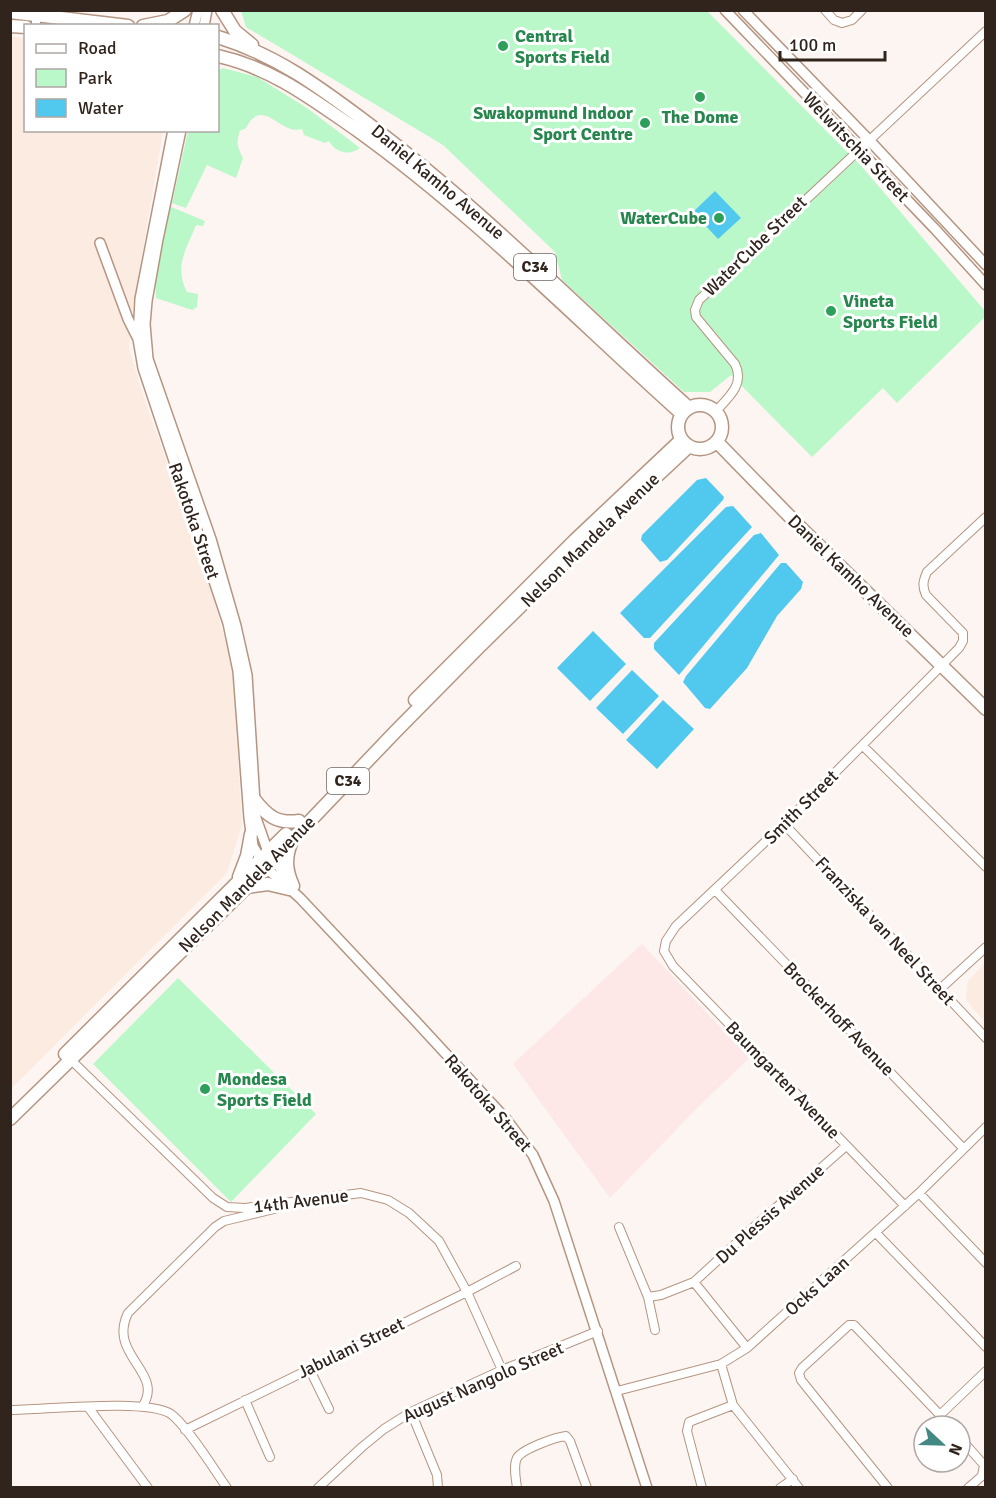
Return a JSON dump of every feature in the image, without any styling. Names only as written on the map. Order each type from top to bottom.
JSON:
[{"type":"main road","points":[[153,24],[168,21],[184,10]]},
{"type":"main road","points":[[222,10],[235,31],[266,56]]},
{"type":"main road","points":[[10,12],[30,18],[104,24]]},
{"type":"main road","points":[[10,26],[30,18]]},
{"type":"main road","name":"Daniel Kamho Avenue","points":[[219,37],[266,56],[304,77],[430,171],[685,411]]},
{"type":"main road","name":"Daniel Kamho Avenue","points":[[221,59],[277,77],[397,159],[513,258],[685,411]]},
{"type":"main road","points":[[702,405],[716,411],[722,425],[720,437],[713,446],[703,450],[685,443],[677,427],[685,411],[702,405]]},
{"type":"main road","name":"Daniel Kamho Avenue","points":[[717,442],[986,710]]},
{"type":"main road","name":"Nelson Mandela Avenue","points":[[10,1119],[68,1057],[241,886],[299,821],[476,638],[575,540],[685,443]]},
{"type":"main road","name":"Nelson Mandela Avenue","points":[[266,859],[292,839],[505,621],[685,443]]},
{"type":"main road","points":[[254,800],[264,813],[272,818],[282,822],[299,821]]},
{"type":"main road","points":[[251,834],[241,886],[268,884],[291,888],[286,862],[292,839]]},
{"type":"main road","name":"Nelson Mandela Avenue","points":[[10,1108],[68,1057]]},
{"type":"street","name":"Welwitschia Street","points":[[725,10],[986,285]]},
{"type":"street","name":"Welwitschia Street","points":[[743,10],[986,265]]},
{"type":"street","points":[[825,10],[834,20],[842,23],[852,20],[862,10]]},
{"type":"street","points":[[858,150],[986,31]]},
{"type":"street","name":"Rakotoka Street","points":[[173,132],[142,284],[138,339],[143,368],[232,639],[238,671],[253,846],[506,1119],[533,1155],[554,1201],[647,1488]]},
{"type":"street","name":"Rakotoka Street","points":[[181,132],[147,301],[145,324],[148,359],[211,539],[240,642],[247,675],[256,818],[266,859]]},
{"type":"street","name":"WaterCube Street","points":[[716,411],[734,392],[739,382],[739,372],[696,317],[695,310],[699,300],[858,150]]},
{"type":"street","points":[[100,243],[128,319],[138,339]]},
{"type":"street","name":"Smith Street","points":[[663,951],[666,941],[676,926],[784,824],[959,648],[964,637],[963,633],[926,595],[922,587],[927,572],[986,518]]},
{"type":"street","points":[[863,746],[986,867]]},
{"type":"street","name":"Franziska van Neel Street","points":[[784,824],[986,1038]]},
{"type":"street","name":"Brockerhoff Avenue","points":[[715,890],[963,1148]]},
{"type":"street","points":[[939,990],[986,947]]},
{"type":"street","name":"Baumgarten Avenue","points":[[663,951],[673,966],[904,1206]]},
{"type":"street","name":"14th Avenue","points":[[68,1057],[213,1198],[227,1207],[245,1208],[361,1193],[388,1200],[409,1213],[439,1241],[467,1292],[502,1370]]},
{"type":"street","name":"Ocks Laan","points":[[617,1391],[721,1364],[747,1348],[876,1233],[986,1127]]},
{"type":"street","name":"Du Plessis Avenue","points":[[648,1297],[661,1295],[694,1282],[846,1146]]},
{"type":"street","points":[[919,1193],[986,1263]]},
{"type":"street","points":[[142,1407],[148,1399],[148,1382],[122,1338],[123,1324],[128,1313],[215,1227],[224,1221],[309,1200]]},
{"type":"street","points":[[620,1227],[648,1297],[655,1330]]},
{"type":"street","points":[[876,1233],[986,1347]]},
{"type":"street","name":"Jabulani Street","points":[[185,1430],[516,1266]]},
{"type":"street","points":[[694,1282],[747,1348]]},
{"type":"street","points":[[888,1488],[801,1380],[799,1373],[802,1368],[849,1325],[854,1325],[939,1414]]},
{"type":"street","name":"August Nangolo Street","points":[[318,1488],[369,1441],[411,1412],[502,1370],[598,1331]]},
{"type":"street","points":[[721,1364],[733,1405],[800,1488]]},
{"type":"street","points":[[309,1368],[329,1409]]},
{"type":"street","points":[[941,1414],[986,1371]]},
{"type":"street","points":[[245,1400],[270,1457]]},
{"type":"street","points":[[702,1488],[687,1426],[689,1422],[733,1405]]},
{"type":"street","points":[[88,1407],[148,1488]]},
{"type":"street","points":[[10,1410],[142,1407],[170,1414],[185,1430],[226,1488]]},
{"type":"street","points":[[411,1412],[436,1475],[438,1488]]},
{"type":"street","points":[[517,1488],[518,1457],[523,1452],[566,1437],[570,1441],[587,1488]]},
{"type":"street","points":[[968,1488],[982,1476],[984,1465],[972,1452]]},
{"type":"street","points":[[780,1488],[793,1479]]},
{"type":"shaded area","points":[[11,36],[24,38],[24,132],[163,132],[132,313],[129,349],[208,578],[232,665],[242,825],[227,873],[11,1089]]},
{"type":"shaded area","points":[[642,944],[749,1058],[610,1198],[513,1064]]},
{"type":"shaded area","points":[[985,963],[985,1022],[966,1000],[968,981]]},
{"type":"green space","points":[[241,11],[707,11],[863,168],[985,311],[985,317],[897,403],[883,388],[812,457],[731,375],[710,392],[684,392],[562,280],[555,252],[443,145],[246,27]]},
{"type":"green space","points":[[223,68],[257,77],[307,108],[360,148],[352,152],[339,151],[329,141],[325,143],[304,135],[302,129],[294,130],[259,115],[240,131],[238,144],[243,158],[236,178],[207,165],[186,208],[172,203],[188,132],[219,132],[219,70]]},
{"type":"green space","points":[[169,206],[205,221],[203,226],[196,225],[181,266],[183,283],[187,292],[198,294],[197,307],[192,310],[156,298],[155,274]]},
{"type":"green space","name":"Mondesa Sports Field","points":[[178,978],[316,1114],[231,1202],[93,1064]]},
{"type":"water","points":[[715,191],[741,218],[718,239],[693,212]]},
{"type":"water","points":[[706,478],[724,497],[723,500],[667,560],[660,562],[641,540],[642,535],[697,480]]},
{"type":"water","points":[[733,506],[752,527],[650,638],[644,638],[620,613],[726,507]]},
{"type":"water","points":[[761,533],[779,555],[679,675],[654,649],[654,643],[754,535]]},
{"type":"water","points":[[781,563],[786,563],[803,582],[801,589],[777,616],[747,668],[710,709],[705,708],[683,682],[686,676]]},
{"type":"water","points":[[593,631],[626,664],[590,701],[557,668]]},
{"type":"water","points":[[632,670],[659,696],[623,734],[596,708]]},
{"type":"water","points":[[663,700],[694,729],[657,769],[626,740]]},
{"type":"place","name":"Central Sports Field","points":[[503,46]]},
{"type":"place","name":"The Dome","points":[[700,97]]},
{"type":"place","name":"Swakopmund Indoor Sport Centre","points":[[645,123]]},
{"type":"place","name":"WaterCube","points":[[719,218]]},
{"type":"place","name":"Vineta Sports Field","points":[[831,311]]},
{"type":"place","name":"Mondesa Sports Field","points":[[205,1089]]}]
